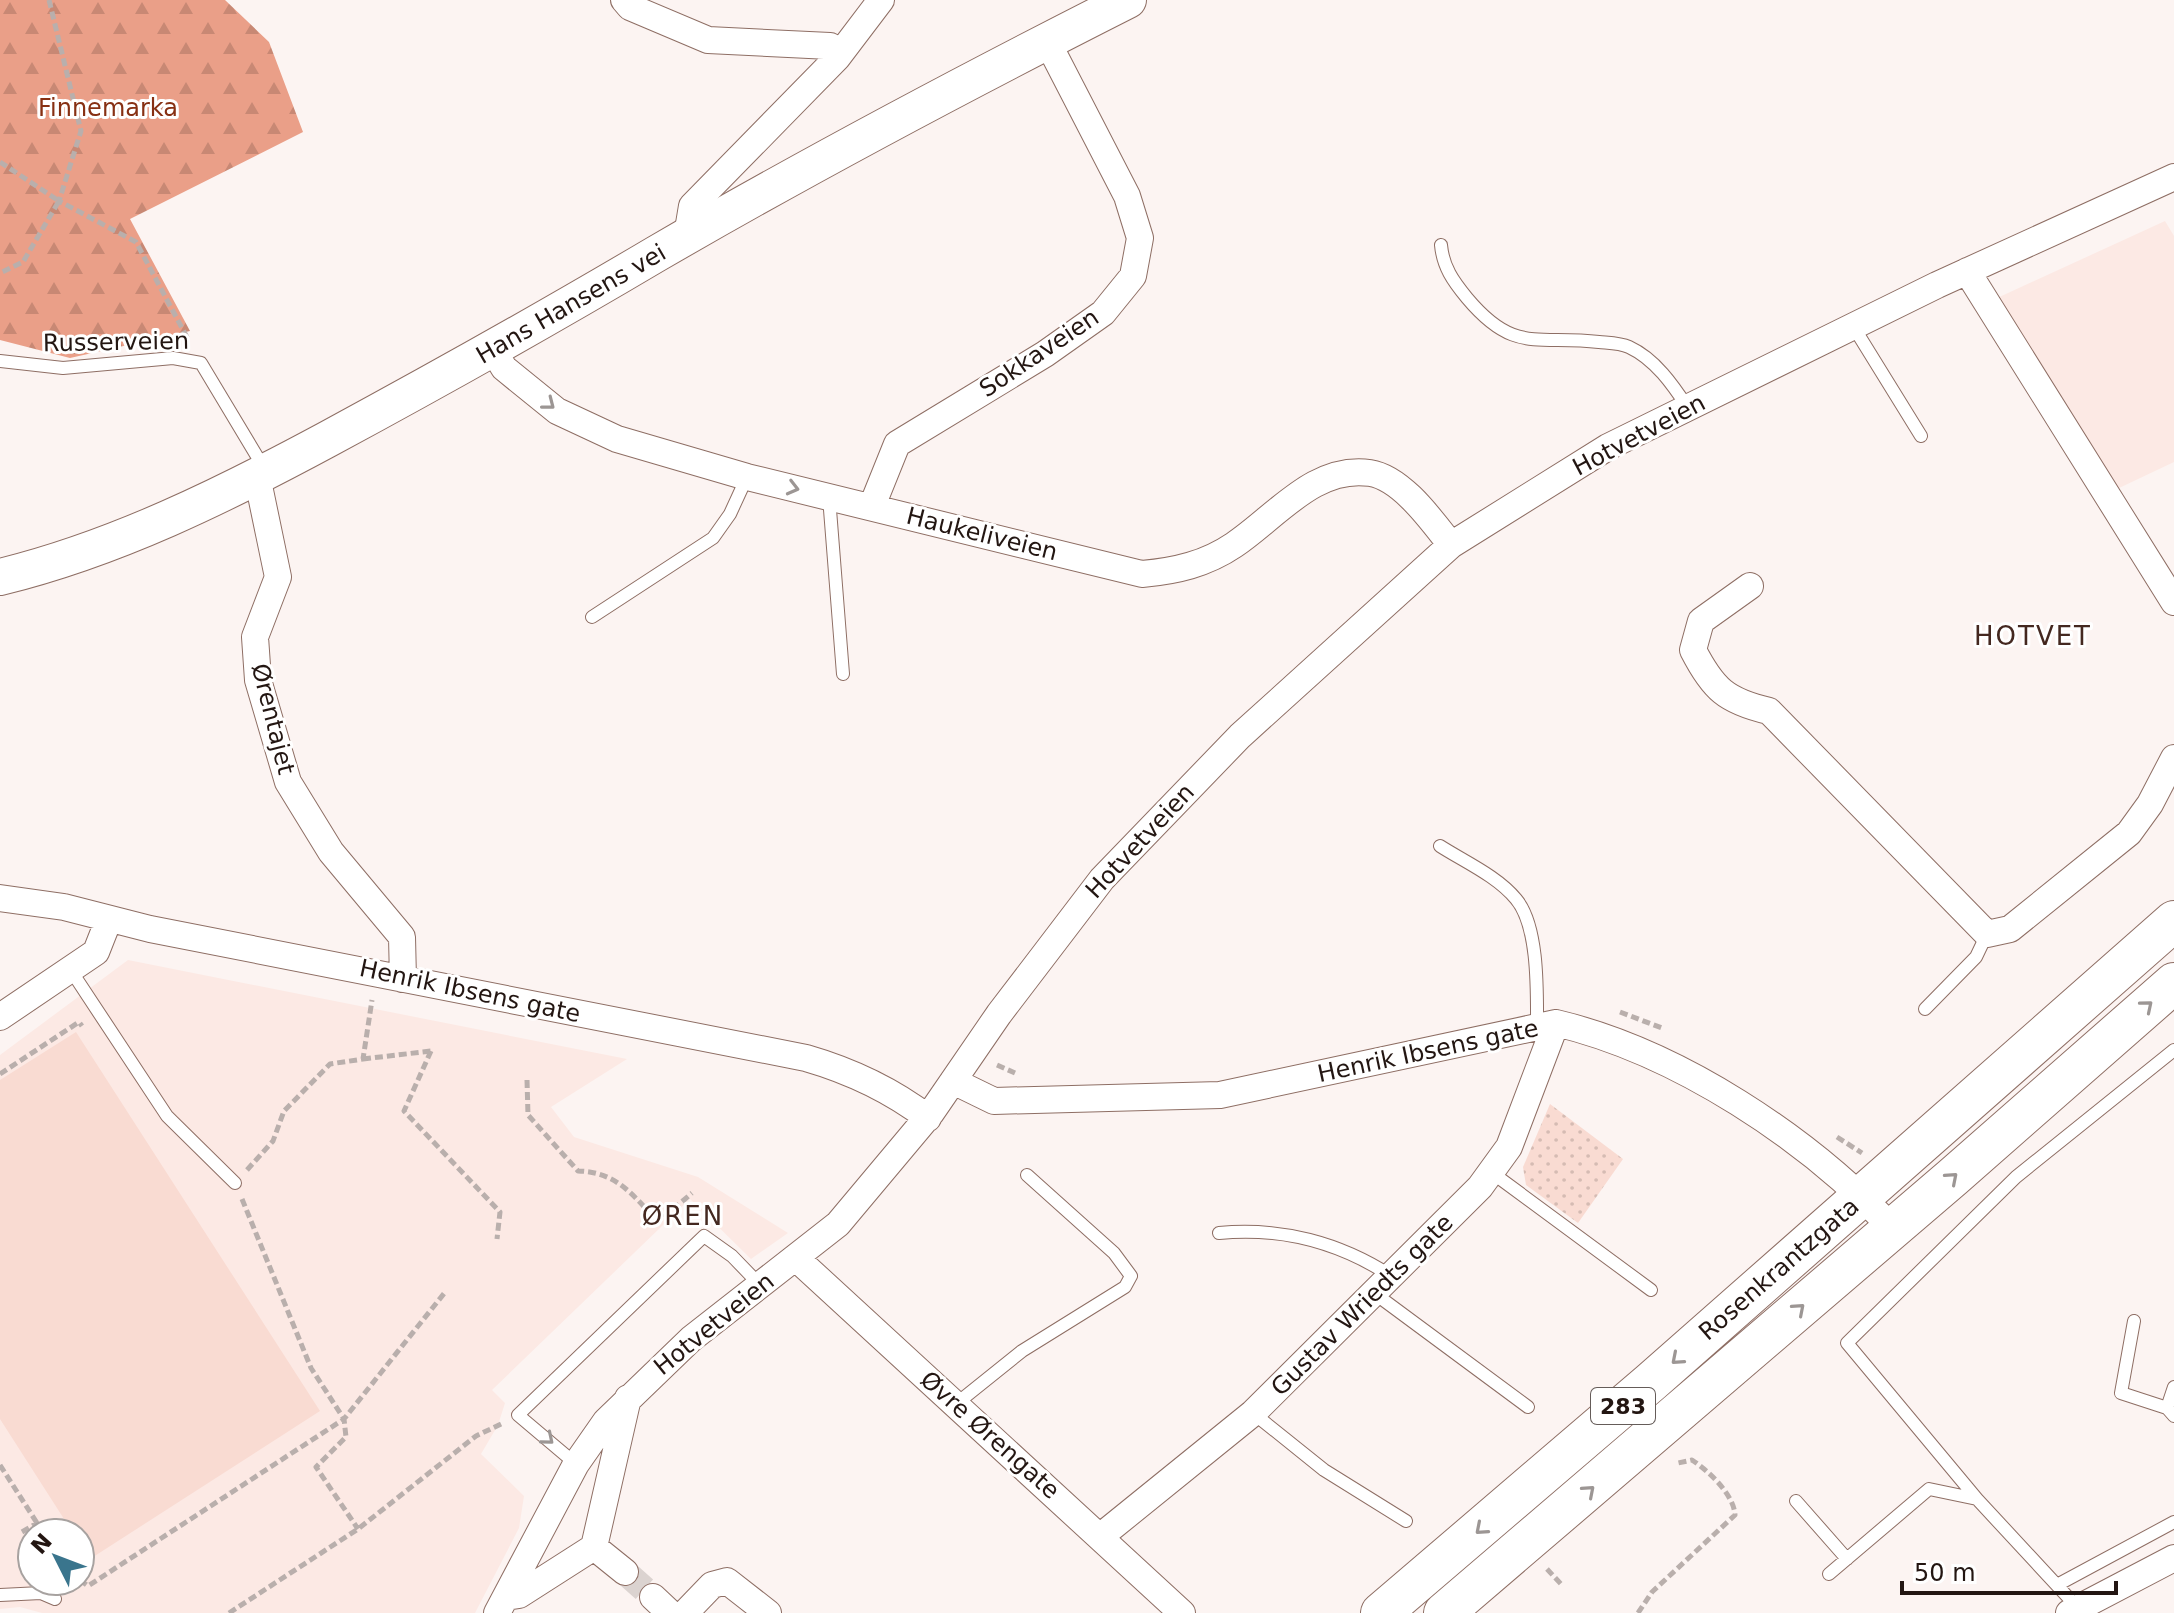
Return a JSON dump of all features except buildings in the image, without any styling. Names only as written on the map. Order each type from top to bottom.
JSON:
[{"type":"main road","name":"Hans Hansens vei","points":[[0,577],[40,567],[149,527],[262,474],[493,350],[890,121],[1128,0]]},
{"type":"main road","name":"Rosenkrantzgata","points":[[1381,1613],[1862,1197],[2174,921]]},
{"type":"main road","name":"Rosenkrantzgata","points":[[1444,1613],[1893,1229],[2174,983]]},
{"type":"street","points":[[624,0],[630,7],[708,40],[830,46],[837,58]]},
{"type":"street","points":[[687,236],[692,206],[837,58],[881,0]]},
{"type":"street","name":"Sokkaveien","points":[[849,501],[897,444],[1045,354],[1103,313],[1133,276],[1140,238],[1127,196],[1047,41]]},
{"type":"street","name":"Hotvetveien","points":[[502,1605],[576,1464],[628,1397],[691,1339],[838,1224],[928,1118],[1008,1002],[1102,879],[1240,736],[1451,545],[1608,447],[1967,271],[2174,177]]},
{"type":"street","points":[[1967,271],[2174,602]]},
{"type":"street","name":"Haukeliveien","points":[[493,350],[504,368],[557,411],[617,439],[747,477],[1142,574],[1181,571],[1232,547],[1327,476],[1372,473],[1408,494],[1451,545]]},
{"type":"street","name":"Ørentajet","points":[[262,474],[278,577],[255,637],[258,680],[288,782],[331,852],[402,937],[403,979]]},
{"type":"street","points":[[1750,586],[1701,621],[1693,650],[1709,681],[1737,703],[1769,711],[1987,934],[2010,929],[2129,833],[2150,804],[2174,758]]},
{"type":"street","name":"Henrik Ibsens gate","points":[[0,898],[64,907],[403,979],[806,1058],[847,1070],[904,1100],[928,1118]]},
{"type":"street","points":[[0,1017],[96,952],[109,919]]},
{"type":"street","name":"Henrik Ibsens gate","points":[[953,1081],[994,1101],[1220,1095],[1546,1025],[1606,1035],[1721,1090],[1862,1197],[1893,1229]]},
{"type":"street","name":"Gustav Wriedts gate","points":[[1101,1536],[1253,1413],[1491,1172],[1509,1147],[1546,1025]]},
{"type":"street","name":"Øvre Ørengate","points":[[797,1259],[1182,1613]]},
{"type":"street","points":[[502,1605],[594,1547],[628,1397]]},
{"type":"street","points":[[594,1547],[625,1572]]},
{"type":"street","points":[[2073,1610],[2174,1558]]},
{"type":"street","points":[[685,1613],[712,1585],[727,1581],[768,1613]]},
{"type":"lane","points":[[1441,245],[1442,257],[1453,281],[1478,310],[1503,332],[1524,340],[1585,340],[1632,348],[1668,378],[1688,408]]},
{"type":"lane","points":[[1853,326],[1921,436]]},
{"type":"lane","name":"Russerveien","points":[[0,361],[63,368],[173,358],[201,363],[262,474]]},
{"type":"lane","points":[[592,617],[713,538],[730,514],[747,477]]},
{"type":"lane","points":[[843,674],[849,501]]},
{"type":"lane","points":[[1440,846],[1491,878],[1521,908],[1531,939],[1537,991],[1546,1025]]},
{"type":"lane","points":[[1925,1009],[1976,957],[1987,934]]},
{"type":"lane","points":[[70,969],[167,1116],[235,1183]]},
{"type":"lane","points":[[2073,1610],[2057,1585],[1977,1499],[1847,1343],[2016,1177],[2174,1050]]},
{"type":"lane","points":[[1491,1172],[1651,1290]]},
{"type":"lane","points":[[956,1404],[1022,1351],[1125,1287],[1131,1276],[1114,1253],[1027,1175]]},
{"type":"lane","points":[[1219,1233],[1245,1230],[1335,1245],[1528,1407]]},
{"type":"lane","points":[[576,1464],[518,1415],[704,1236],[732,1256],[760,1285]]},
{"type":"lane","points":[[2134,1321],[2121,1393],[2171,1412],[2174,1387]]},
{"type":"lane","points":[[1253,1413],[1324,1470],[1406,1521]]},
{"type":"lane","points":[[1829,1574],[1929,1489],[1977,1499]]},
{"type":"lane","points":[[1796,1501],[1847,1559]]},
{"type":"lane","points":[[2057,1585],[2174,1522]]},
{"type":"lane","points":[[0,1595],[41,1593],[55,1599]]},
{"type":"path","points":[[0,273],[23,262],[59,201],[81,131],[49,0]]},
{"type":"path","points":[[0,162],[59,201],[136,242],[201,363]]},
{"type":"path","points":[[363,1059],[373,995]]},
{"type":"path","points":[[0,1074],[79,1022],[88,1035]]},
{"type":"path","points":[[358,1529],[316,1467],[346,1437],[344,1419],[311,1368],[235,1183],[273,1141],[284,1111],[330,1064],[431,1051],[404,1111],[500,1212],[497,1239]]},
{"type":"path","points":[[527,1080],[528,1115],[578,1171],[599,1171],[621,1182],[658,1222],[692,1193]]},
{"type":"path","points":[[96,1581],[344,1419],[446,1291]]},
{"type":"path","points":[[229,1613],[358,1529],[476,1436],[518,1415]]},
{"type":"path","points":[[1638,1613],[1652,1592],[1735,1515],[1734,1503],[1701,1466],[1692,1460],[1678,1463]]},
{"type":"path","points":[[0,1465],[33,1517]]},
{"type":"path","points":[[1541,1562],[1561,1584]]},
{"type":"shaded area","points":[[2165,221],[2174,236],[2174,462],[2117,489],[1995,299]]},
{"type":"shaded area","points":[[128,960],[627,1059],[551,1107],[574,1137],[698,1177],[788,1233],[751,1259],[690,1199],[492,1390],[505,1403],[498,1425],[481,1454],[524,1496],[519,1528],[475,1613],[42,1613],[20,1607],[0,1609],[0,1055]]},
{"type":"shaded area","points":[[76,1032],[320,1411],[96,1555],[96,1517],[63,1517],[0,1419],[0,1080]]},
{"type":"shaded area","points":[[1550,1104],[1623,1159],[1578,1223],[1526,1185],[1523,1167]]},
{"type":"green space","name":"Finnemarka","points":[[0,0],[225,0],[269,42],[303,132],[130,219],[190,331],[70,358],[0,340]]},
{"type":"tunnel","points":[[625,1572],[653,1597]]},
{"type":"district","name":"HOTVET","points":[[2033,636]]},
{"type":"district","name":"ØREN","points":[[683,1216]]}]
